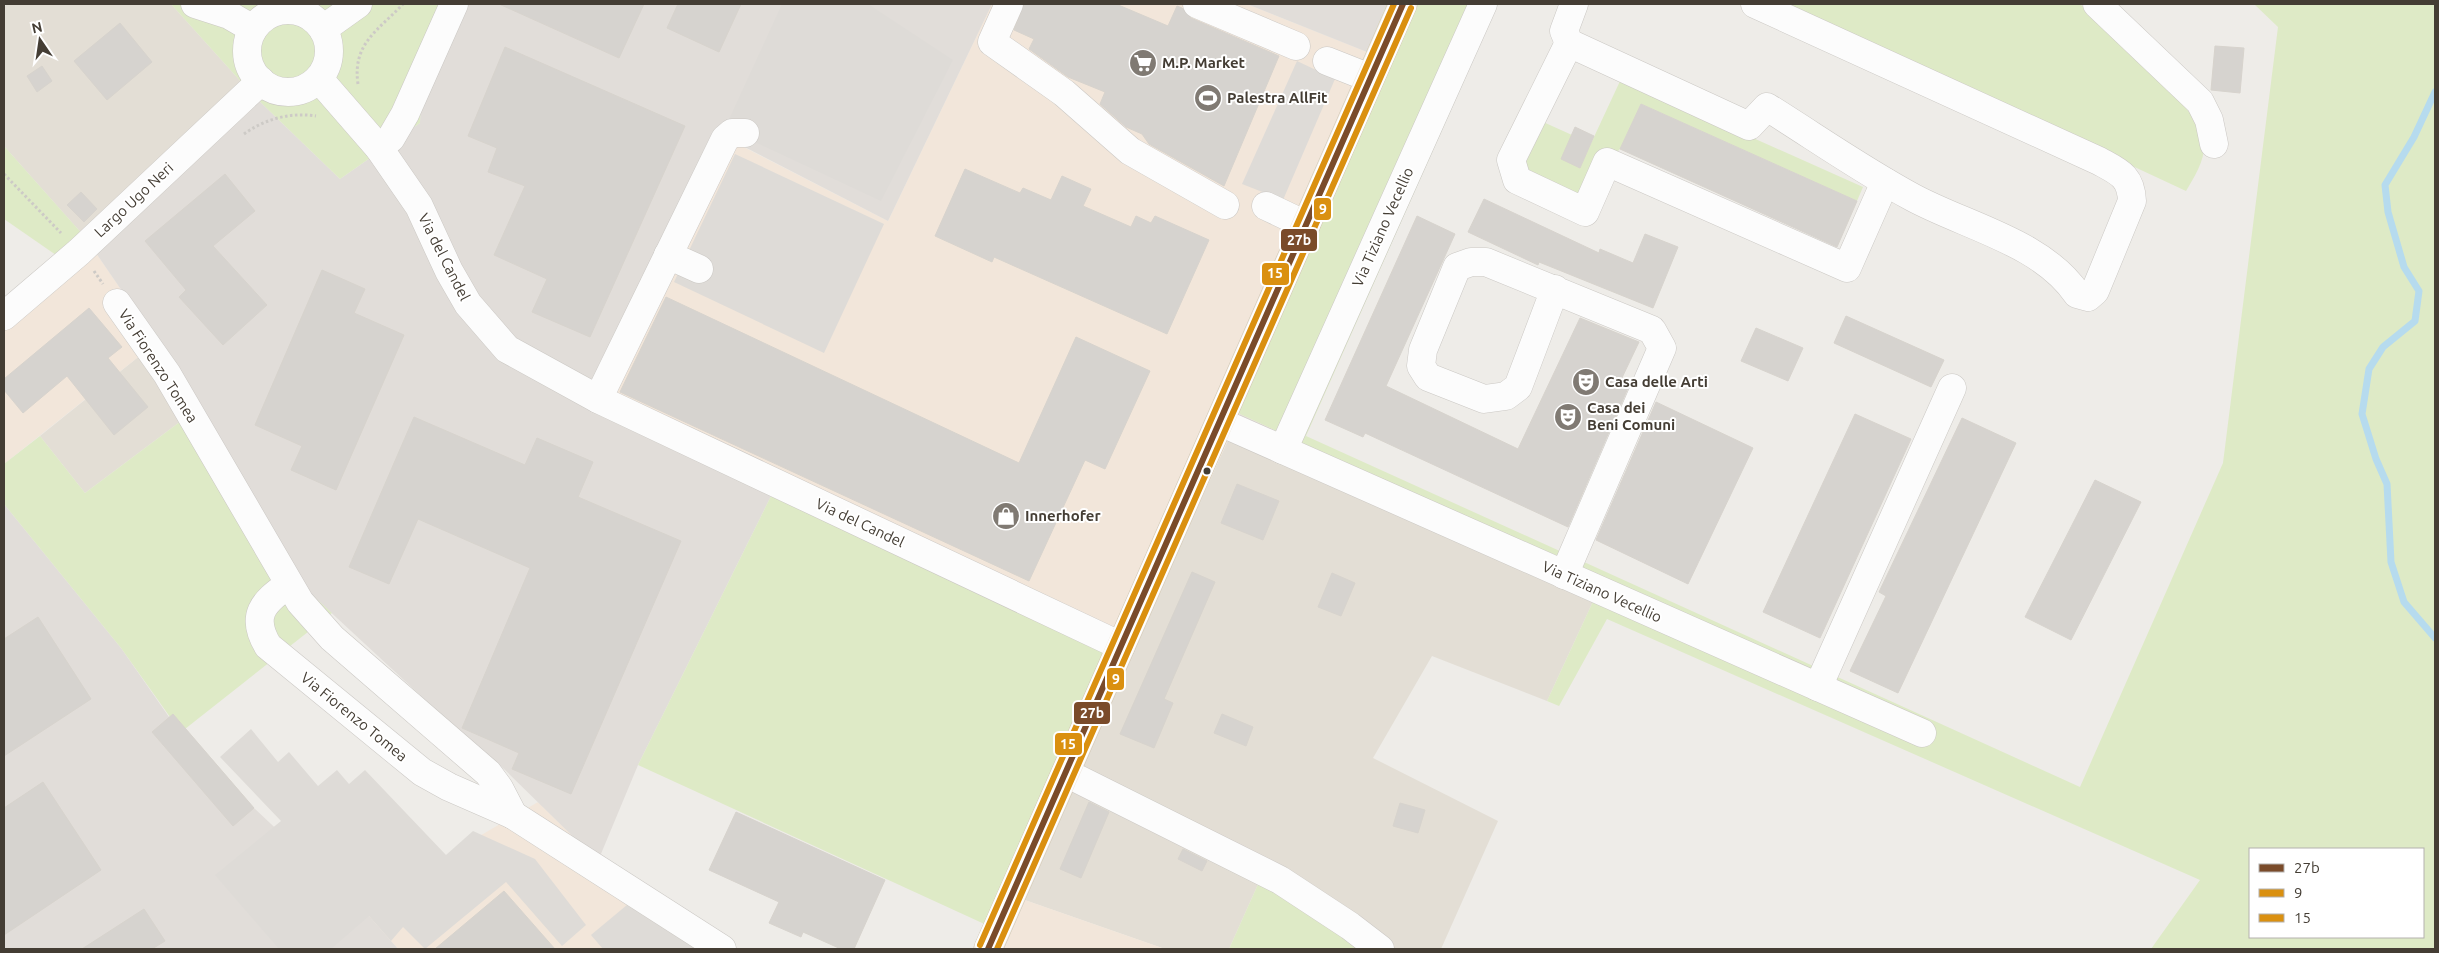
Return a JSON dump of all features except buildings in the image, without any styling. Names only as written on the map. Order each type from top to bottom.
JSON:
[{"type":"main road","points":[[988,949],[1403,4]]},
{"type":"street","points":[[195,4],[229,15],[253,29]]},
{"type":"street","points":[[323,29],[358,4]]},
{"type":"street","points":[[379,148],[391,138],[405,114],[454,4]]},
{"type":"street","points":[[1010,4],[992,42],[1064,93],[1130,151],[1225,205]]},
{"type":"street","points":[[1197,4],[1296,46]]},
{"type":"street","name":"Via Tiziano Vecellio","points":[[1283,450],[1483,4]]},
{"type":"street","points":[[1574,4],[1564,31],[1569,44],[1749,126],[1767,106],[1884,182],[2030,252],[2066,279],[2076,294],[2088,297],[2095,291],[2132,201],[2132,188],[2122,174],[2099,161],[1755,4]]},
{"type":"street","points":[[2097,4],[2200,102],[2209,120],[2214,144]]},
{"type":"street","points":[[282,10],[306,14],[323,29],[329,46],[328,63],[319,79],[297,91],[284,92],[272,88],[261,81],[249,62],[249,40],[253,29],[261,20],[282,10]]},
{"type":"street","points":[[1569,44],[1511,160],[1517,180],[1586,212],[1607,162],[1847,268],[1884,182]]},
{"type":"street","points":[[1328,61],[1370,78]]},
{"type":"street","name":"Via del Candel","points":[[319,79],[379,148],[419,206],[449,270],[468,304],[479,318],[515,354],[598,399],[1121,646]]},
{"type":"street","name":"Largo Ugo Neri","points":[[4,316],[79,252],[261,81]]},
{"type":"street","points":[[598,399],[725,139],[732,133],[745,133]]},
{"type":"street","points":[[1266,206],[1306,225]]},
{"type":"street","points":[[668,255],[699,269]]},
{"type":"street","points":[[1555,289],[1518,387],[1506,396],[1484,399],[1428,377],[1421,366],[1423,350],[1458,267],[1471,262],[1486,262],[1555,289],[1652,330],[1662,348],[1564,575]]},
{"type":"street","name":"Via Fiorenzo Tomea","points":[[117,302],[167,374],[288,585],[305,608],[332,638],[488,773],[499,788],[513,815]]},
{"type":"street","points":[[1818,687],[1952,388]]},
{"type":"street","name":"Via Tiziano Vecellio","points":[[1220,422],[1922,733]]},
{"type":"street","name":"Via Fiorenzo Tomea","points":[[288,585],[272,596],[261,611],[261,634],[268,646],[422,772],[449,787],[513,815],[722,949]]},
{"type":"street","points":[[1066,773],[1280,880],[1350,926],[1380,949]]},
{"type":"path","points":[[359,87],[358,57],[364,44],[402,4]]},
{"type":"path","points":[[241,137],[255,127],[279,118],[306,114],[318,116]]},
{"type":"path","points":[[4,174],[79,252]]},
{"type":"shaded area","points":[[7,4],[171,4],[252,94],[85,237],[4,146],[4,7]]},
{"type":"shaded area","points":[[460,4],[992,4],[888,221],[731,140],[597,412],[773,492],[638,765],[598,861],[504,769],[447,720],[310,593],[157,342],[85,237],[252,94],[340,179],[420,123],[421,96]]},
{"type":"shaded area","points":[[782,4],[868,4],[953,60],[881,201],[725,128]]},
{"type":"shaded area","points":[[992,4],[1247,4],[1367,52],[1220,393],[1240,414],[1131,653],[597,413],[730,140],[888,221]]},
{"type":"shaded area","points":[[1247,4],[1387,4],[1367,52]]},
{"type":"shaded area","points":[[1297,61],[1335,79],[1283,200],[1242,184]]},
{"type":"shaded area","points":[[735,154],[884,224],[824,353],[674,282]]},
{"type":"shaded area","points":[[85,237],[157,342],[4,464],[4,301]]},
{"type":"shaded area","points":[[157,342],[197,409],[85,493],[40,436]]},
{"type":"shaded area","points":[[1240,414],[1602,582],[1547,701],[1432,656],[1373,758],[1498,821],[1441,949],[1369,949],[1259,882],[1229,949],[1165,949],[1019,898]]},
{"type":"shaded area","points":[[4,504],[121,648],[169,717],[173,714],[254,808],[369,916],[398,949],[4,949]]},
{"type":"shaded area","points":[[251,729],[278,762],[289,752],[318,786],[337,770],[349,784],[365,770],[446,855],[473,831],[535,859],[586,925],[562,946],[506,882],[425,949],[403,927],[391,941],[369,916],[331,949],[279,949],[215,875],[281,821],[220,757]]},
{"type":"shaded area","points":[[538,802],[598,861],[729,949],[398,949],[369,916],[447,855]]},
{"type":"shaded area","points":[[1019,898],[1165,949],[997,949]]},
{"type":"shaded area","points":[[627,905],[696,949],[603,949],[591,935]]},
{"type":"green space","points":[[171,4],[462,4],[421,96],[420,123],[340,179],[252,94]]},
{"type":"green space","points":[[1387,4],[1498,4],[1306,436],[2080,787],[2223,463],[2278,27],[2254,4],[2435,4],[2435,949],[2151,949],[2200,880],[1607,619],[1559,706],[1547,701],[1602,582],[1240,414],[1220,393]]},
{"type":"green space","points":[[1785,4],[2080,4],[2151,70],[2187,109],[2199,126],[2204,141],[2199,167],[2186,191]]},
{"type":"green space","points":[[1621,79],[1863,187],[1857,201],[1641,104],[1620,149],[1612,157],[1584,201],[1529,177],[1524,158],[1541,121],[1572,135],[1580,167]]},
{"type":"green space","points":[[4,146],[85,237],[56,255],[4,219]]},
{"type":"green space","points":[[197,409],[310,593],[332,613],[185,729],[170,717],[121,648],[4,504],[4,464],[40,436],[85,493]]},
{"type":"green space","points":[[773,492],[1131,653],[1004,933],[638,765]]},
{"type":"green space","points":[[1259,882],[1369,949],[1229,949]]},
{"type":"waterway","points":[[2435,92],[2414,137],[2385,185],[2388,212],[2404,267],[2419,291],[2415,321],[2383,347],[2369,369],[2362,414],[2376,459],[2387,484],[2391,562],[2404,602],[2435,638]]},
{"type":"transit line","name":"15","points":[[980,945],[1394,4]]},
{"type":"transit line","name":"27b","points":[[988,949],[1403,4]]},
{"type":"transit line","name":"9","points":[[997,949],[1411,8]]},
{"type":"place","name":"M.P. Market","points":[[1143,63]]},
{"type":"place","name":"Palestra AllFit","points":[[1208,98]]},
{"type":"place","name":"Casa delle Arti","points":[[1586,382]]},
{"type":"place","name":"Casa dei Beni Comuni","points":[[1568,417]]},
{"type":"place","name":"Innerhofer","points":[[1006,516]]}]
